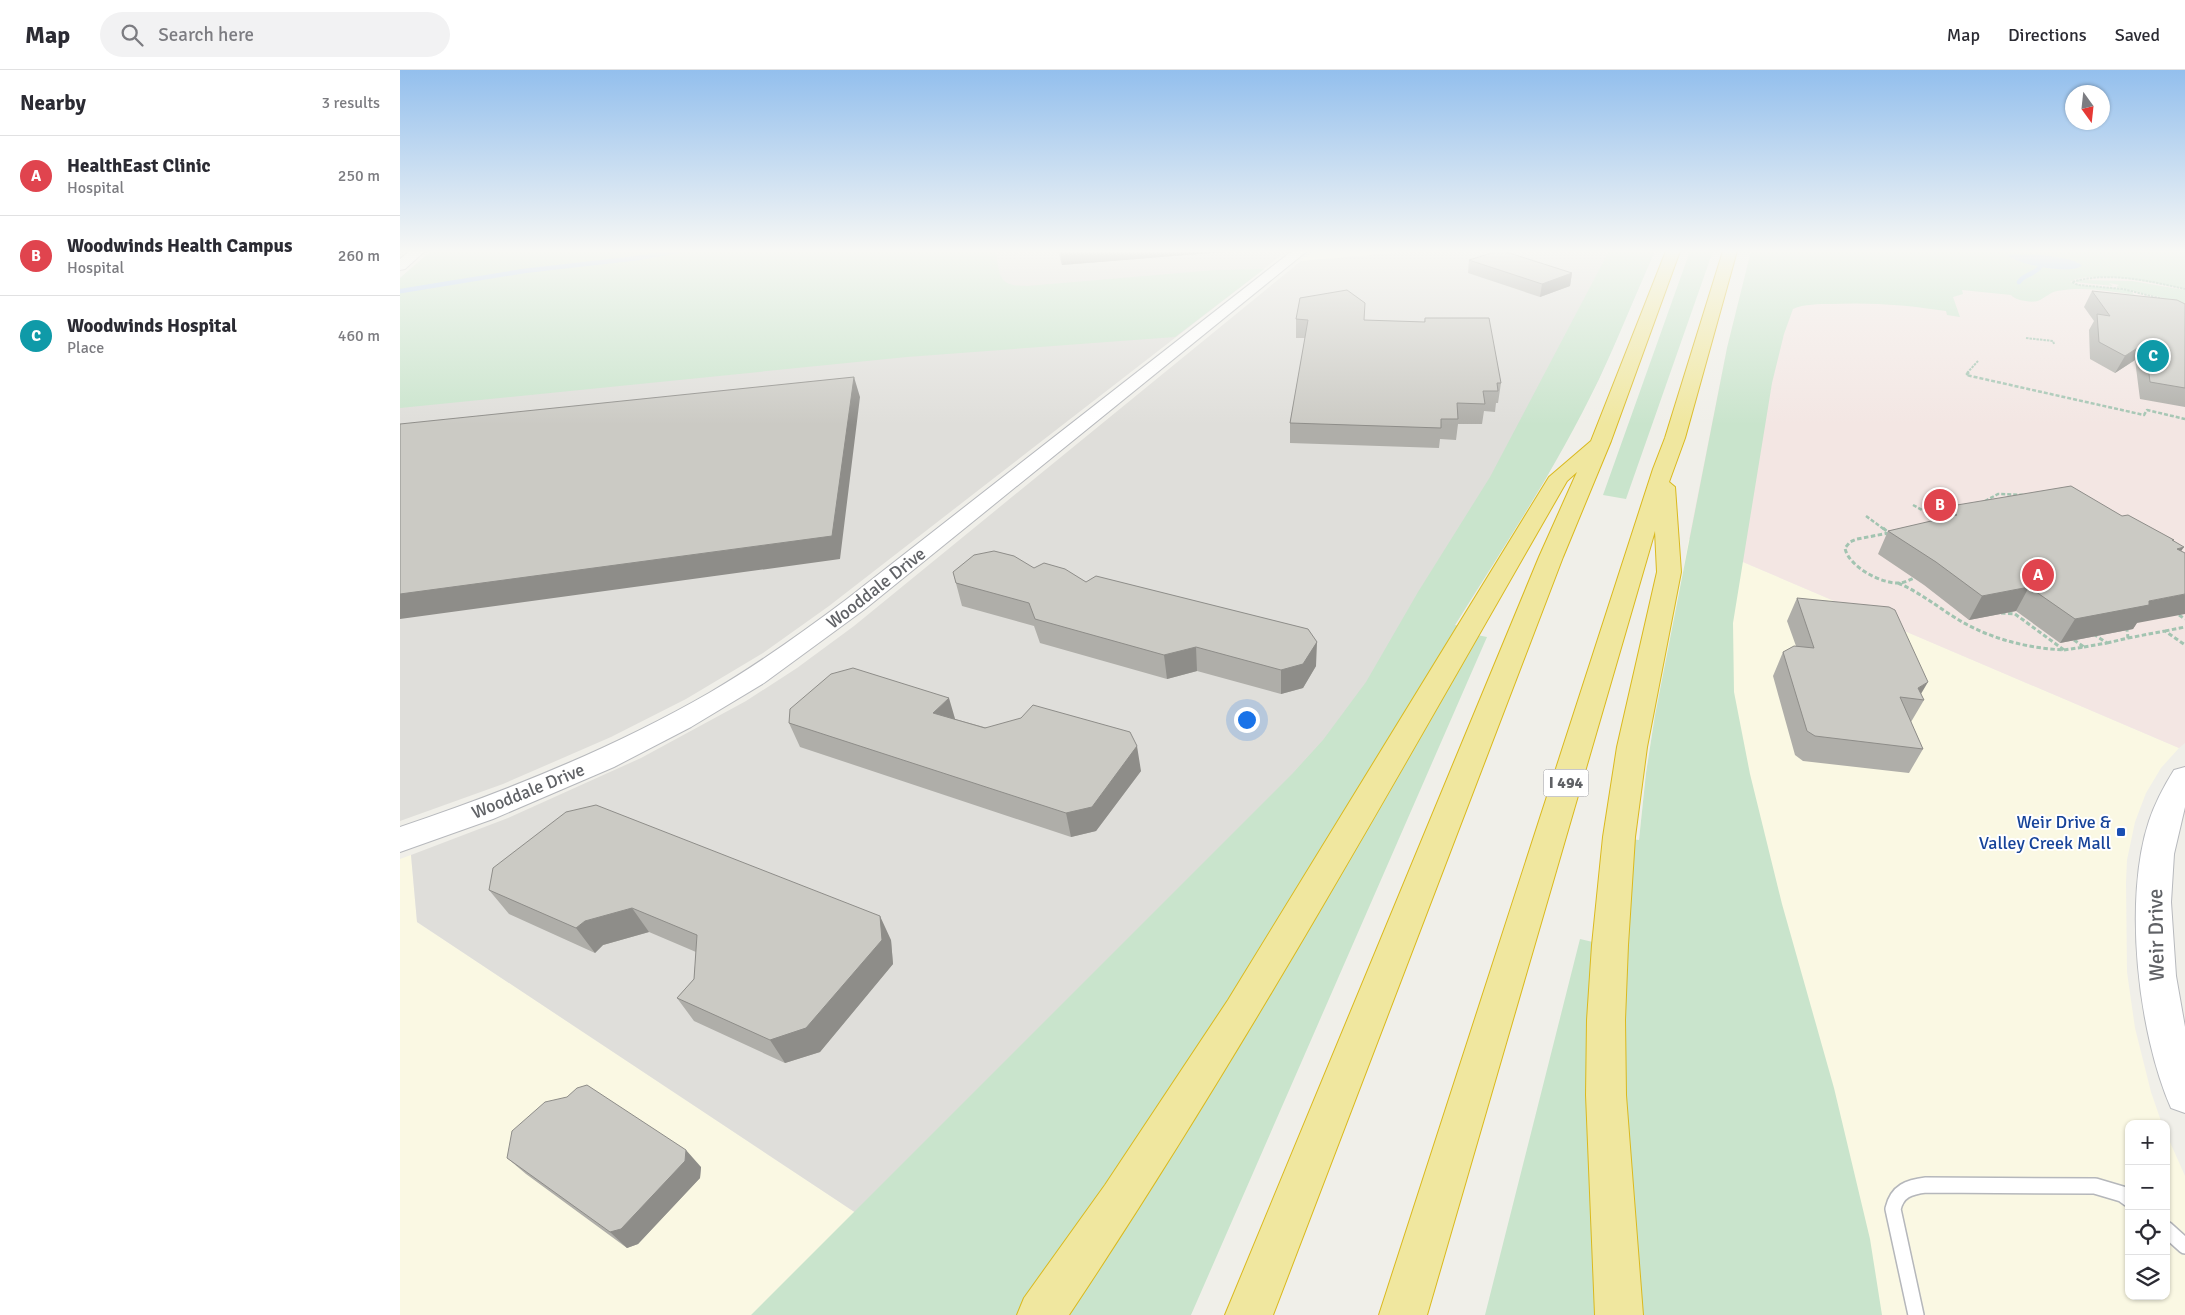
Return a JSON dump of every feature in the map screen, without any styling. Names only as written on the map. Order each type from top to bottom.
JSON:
[{"type":"highway","points":[[1249,1315],[1544,574],[1601,441],[1651,309]]},
{"type":"highway","name":"I 494","points":[[1403,1315],[1663,469],[1675,438],[1713,309]]},
{"type":"highway","points":[[1040,1315],[1120,1200],[1241,1012],[1498,583],[1559,477],[1601,441]]},
{"type":"highway","points":[[1619,1315],[1606,1094],[1607,994],[1617,854],[1632,747],[1669,572],[1663,469]]},
{"type":"street","name":"Wooddale Drive","points":[[400,840],[486,809],[597,762],[662,731],[719,699],[806,642],[856,604],[1226,309]]},
{"type":"street","name":"Weir Drive","points":[[2185,778],[2170,803],[2159,839],[2155,876],[2154,942],[2157,988],[2163,1022],[2185,1094]]},
{"type":"lane","points":[[1916,1315],[1893,1208],[1894,1200],[1906,1189],[1926,1185],[2095,1186],[2125,1196]]},
{"type":"lane","points":[[2170,1233],[2185,1246]]},
{"type":"path","points":[[2026,338],[2053,341],[2054,344]]},
{"type":"path","points":[[1978,361],[1966,375],[2144,415],[2147,410],[2185,419]]},
{"type":"path","points":[[1977,506],[1998,494],[2028,495]]},
{"type":"path","points":[[1913,505],[1942,521],[1935,523]]},
{"type":"path","points":[[1866,516],[1889,533]]},
{"type":"path","points":[[1896,532],[1854,540],[1847,545],[1845,551],[1852,561],[1864,571],[1917,592],[1964,623],[1994,637],[2031,647],[2064,650],[2185,627]]},
{"type":"path","points":[[1898,583],[1914,578]]},
{"type":"path","points":[[2001,613],[2015,614],[2064,650]]},
{"type":"path","points":[[2179,615],[2185,618]]},
{"type":"path","points":[[2127,630],[2128,638]]},
{"type":"path","points":[[2165,631],[2185,644]]},
{"type":"path","points":[[2091,632],[2107,643]]},
{"type":"path","points":[[2074,640],[2084,647]]},
{"type":"shaded area","points":[[400,309],[1212,309],[829,606],[763,653],[686,699],[611,737],[503,784],[400,821]]},
{"type":"shaded area","points":[[1242,309],[1630,309],[1599,379],[1545,480],[1455,625],[1461,627],[1010,1315],[417,922],[411,855],[508,818],[641,758],[746,701],[797,668],[854,626]]},
{"type":"shaded area","points":[[1737,309],[2185,309],[2185,743],[2179,748],[1689,539],[1727,348]]},
{"type":"shaded area","points":[[1689,539],[2179,748],[2161,768],[2146,793],[2135,822],[2127,860],[2127,972],[2135,1028],[2151,1092],[2161,1120],[2125,1120],[2125,1300],[2170,1300],[2170,1142],[2185,1176],[2185,1315],[1640,1315],[1631,839],[1639,840],[1646,773],[1655,715]]},
{"type":"shaded area","points":[[411,855],[417,922],[1010,1315],[400,1315],[400,859]]},
{"type":"green space","points":[[400,309],[1212,309],[1175,337],[907,357],[400,408]]},
{"type":"green space","points":[[1578,309],[1630,309],[1583,411],[1530,504],[1455,625],[1461,627],[1254,968],[1021,1315],[751,1315],[1293,773],[1323,740],[1366,682],[1418,592],[1490,477]]},
{"type":"green space","points":[[1669,309],[1693,309],[1626,499],[1603,495]]},
{"type":"green space","points":[[1737,309],[1793,309],[1784,334],[1772,383],[1733,623],[1734,692],[1750,774],[1782,904],[1834,1088],[1870,1239],[1882,1315],[1640,1315],[1621,1072],[1631,839],[1639,840],[1646,773],[1655,715],[1727,348]]},
{"type":"green space","points":[[1930,309],[1957,309],[1960,317],[1947,315],[1946,311]]},
{"type":"green space","points":[[1477,635],[1487,637],[1191,1315],[1060,1315]]},
{"type":"green space","points":[[1580,939],[1597,943],[1601,1315],[1485,1315]]},
{"type":"building","points":[[1298,309],[1365,309],[1364,320],[1425,322],[1425,318],[1489,318],[1501,383],[1497,383],[1498,391],[1483,391],[1485,404],[1457,403],[1458,419],[1441,419],[1441,428],[1290,423],[1308,320],[1296,319]]},
{"type":"building","points":[[2105,309],[2185,309],[2185,388],[2150,382],[2145,343],[2125,356],[2099,342],[2097,314],[2110,316]]},
{"type":"building","points":[[854,377],[832,536],[400,594],[400,424]]},
{"type":"building","points":[[2071,486],[2122,516],[2128,515],[2184,547],[2177,549],[2185,553],[2185,594],[2149,601],[2149,605],[2075,619],[2029,587],[1982,596],[1936,562],[1888,531],[1957,515],[1945,507]]},
{"type":"building","points":[[994,551],[1014,556],[1034,568],[1044,563],[1065,569],[1086,582],[1096,576],[1308,629],[1317,642],[1303,664],[1281,670],[1196,647],[1164,655],[1035,619],[1029,603],[956,583],[953,572],[974,555]]},
{"type":"building","points":[[1797,598],[1889,607],[1895,610],[1928,682],[1918,688],[1924,700],[1900,697],[1923,749],[1815,736],[1807,731],[1783,652],[1794,646],[1814,648]]},
{"type":"building","points":[[853,668],[949,698],[933,713],[985,728],[1021,718],[1033,705],[1130,732],[1137,746],[1092,807],[1066,813],[789,723],[790,709],[831,674]]},
{"type":"building","points":[[596,805],[880,916],[882,940],[806,1028],[770,1040],[677,998],[694,979],[697,935],[632,908],[585,921],[576,928],[489,890],[493,868],[566,812]]},
{"type":"building","points":[[587,1085],[686,1150],[685,1161],[621,1229],[610,1232],[507,1158],[512,1131],[545,1102],[567,1097],[577,1088]]},
{"type":"place","name":"Woodwinds Hospital","points":[[2153,356]]},
{"type":"place","name":"Woodwinds Health Campus","points":[[1940,505]]},
{"type":"place","name":"HealthEast Clinic","points":[[2038,575]]},
{"type":"place","name":"Weir Drive & Valley Creek Mall","points":[[2121,832]]}]
